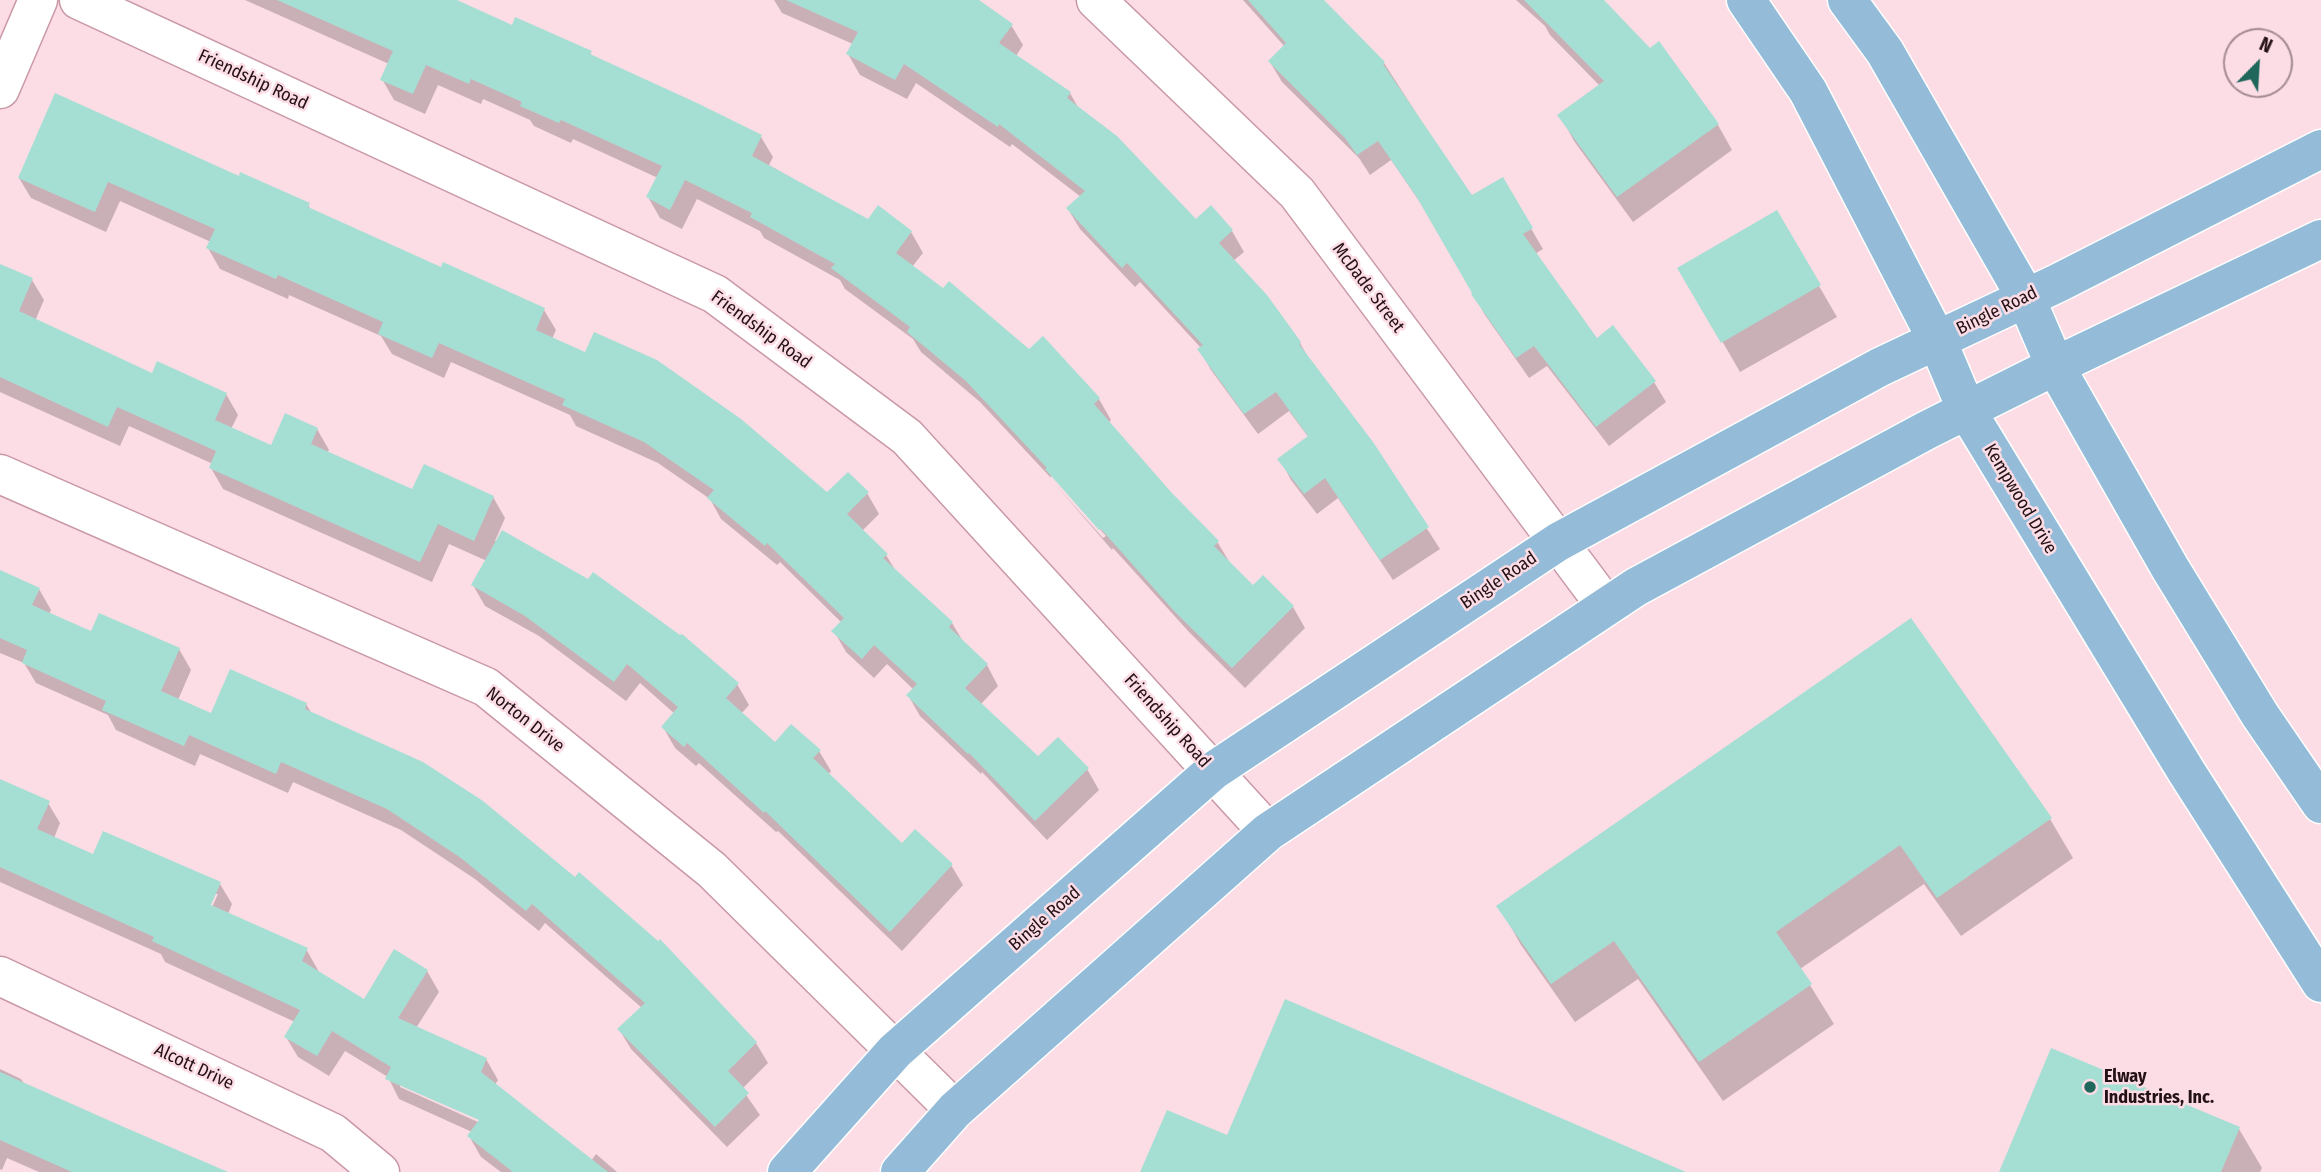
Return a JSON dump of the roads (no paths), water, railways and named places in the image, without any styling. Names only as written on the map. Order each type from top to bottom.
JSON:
[{"type":"main road","name":"Kempwood Drive","points":[[1746,0],[1808,91],[1937,340],[1967,411],[2186,771],[2321,983]]},
{"type":"main road","points":[[1847,0],[1885,52],[2025,296],[2055,366],[2170,568],[2260,715],[2321,804]]},
{"type":"main road","name":"Bingle Road","points":[[787,1172],[895,1051],[1213,771],[1558,541],[1868,374],[2089,267],[2321,149]]},
{"type":"main road","points":[[901,1172],[955,1110],[1268,832],[1606,606],[1636,587],[1927,430],[2321,239]]},
{"type":"street","points":[[0,89],[38,0]]},
{"type":"street","name":"Friendship Road","points":[[79,0],[715,294],[907,437],[1268,832]]},
{"type":"street","name":"McDade Street","points":[[1096,0],[1297,193],[1606,606]]},
{"type":"street","name":"Norton Drive","points":[[0,474],[486,687],[712,870],[955,1110]]},
{"type":"street","name":"Alcott Drive","points":[[0,976],[333,1133],[380,1172]]},
{"type":"place","name":"Elway Industries, Inc.","points":[[2090,1087]]}]
